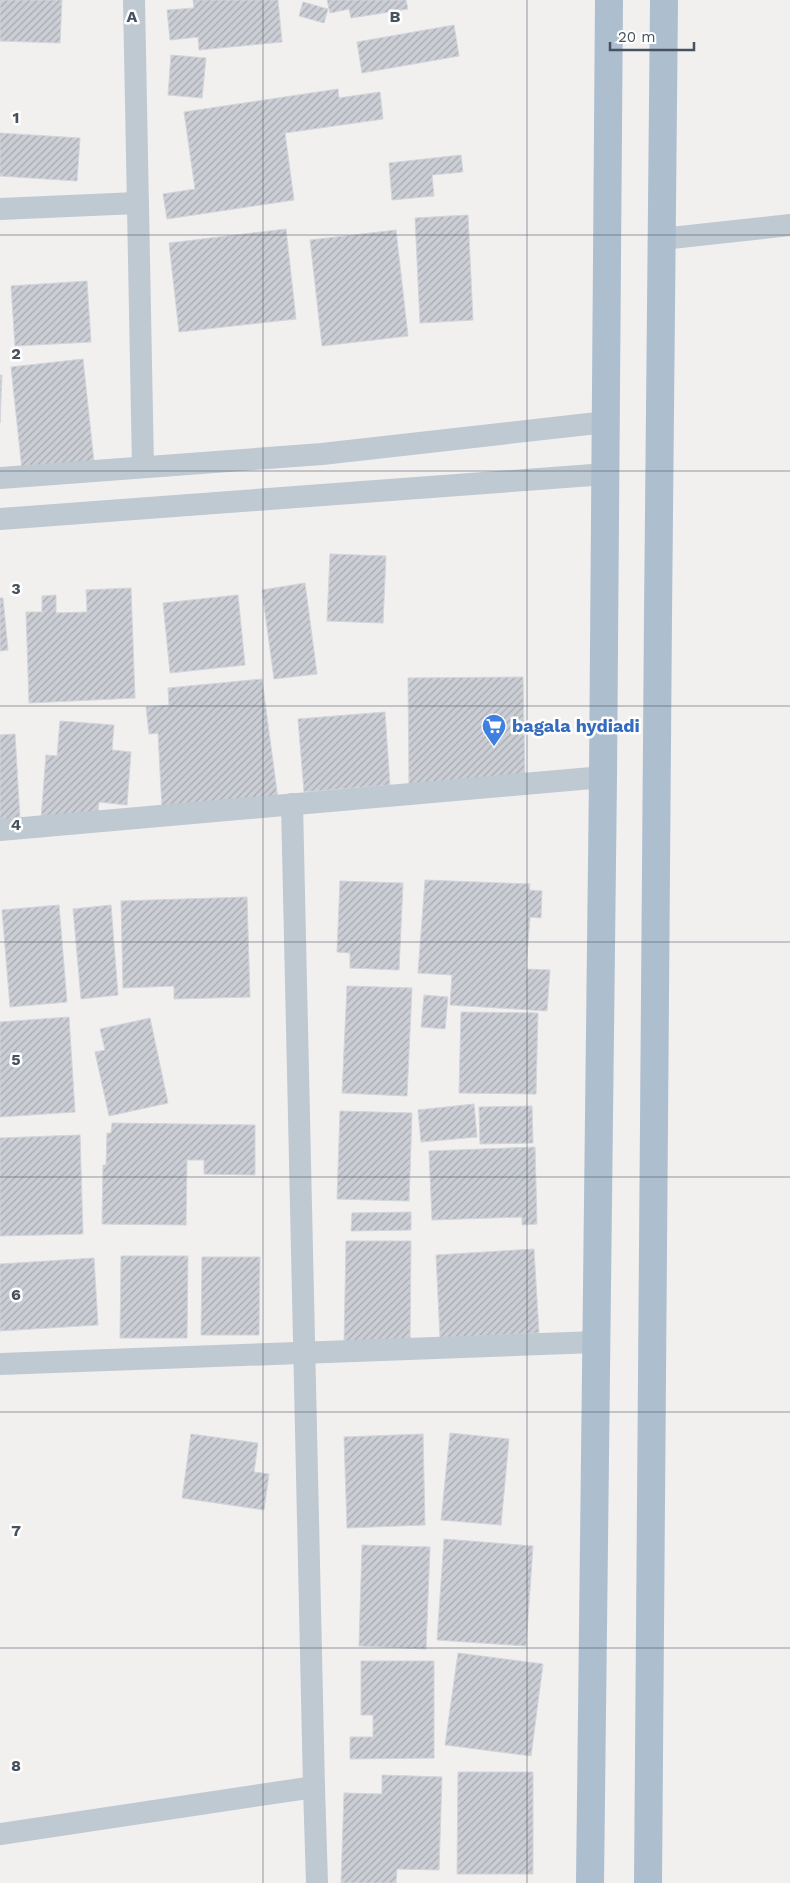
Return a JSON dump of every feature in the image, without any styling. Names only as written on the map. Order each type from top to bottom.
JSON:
[{"type":"main road","points":[[590,1883],[603,777],[609,0]]},
{"type":"main road","points":[[648,1883],[664,0]]},
{"type":"street","points":[[134,0],[143,468]]},
{"type":"street","points":[[0,209],[138,203]]},
{"type":"street","points":[[662,239],[790,225]]},
{"type":"street","points":[[0,478],[322,454],[606,422]]},
{"type":"street","points":[[0,519],[606,474]]},
{"type":"street","points":[[0,830],[603,777]]},
{"type":"street","points":[[292,804],[314,1786],[318,1883]]},
{"type":"street","points":[[0,1364],[596,1342]]},
{"type":"street","points":[[0,1834],[314,1786]]},
{"type":"building","points":[[0,0],[62,0],[60,43],[0,41]]},
{"type":"building","points":[[193,0],[278,0],[282,42],[199,50],[198,37],[170,40],[167,10],[194,8]]},
{"type":"building","points":[[327,0],[406,0],[408,9],[351,18],[349,9],[330,13]]},
{"type":"building","points":[[303,2],[328,9],[324,23],[299,16]]},
{"type":"building","points":[[454,25],[459,56],[362,73],[357,42]]},
{"type":"building","points":[[171,55],[206,58],[202,98],[168,95]]},
{"type":"building","points":[[338,89],[339,98],[380,92],[383,119],[285,133],[294,200],[167,219],[163,194],[195,189],[184,112]]},
{"type":"building","points":[[0,133],[80,138],[77,181],[0,176]]},
{"type":"building","points":[[461,155],[463,172],[432,175],[434,196],[392,200],[389,163]]},
{"type":"building","points":[[468,215],[473,320],[420,323],[415,218]]},
{"type":"building","points":[[286,229],[296,319],[179,332],[169,243]]},
{"type":"building","points":[[396,230],[408,336],[322,346],[310,240]]},
{"type":"building","points":[[87,281],[91,342],[15,346],[11,286]]},
{"type":"building","points":[[83,359],[94,462],[22,470],[11,367]]},
{"type":"building","points":[[0,375],[2,375],[0,423]]},
{"type":"building","points":[[330,554],[386,556],[383,623],[327,621]]},
{"type":"building","points":[[305,583],[317,674],[274,679],[262,590]]},
{"type":"building","points":[[131,588],[135,698],[29,703],[26,612],[42,612],[42,596],[56,595],[56,613],[87,612],[86,590]]},
{"type":"building","points":[[238,595],[245,665],[170,673],[163,603]]},
{"type":"building","points":[[0,598],[3,598],[8,650],[0,651]]},
{"type":"building","points":[[523,677],[525,780],[409,786],[408,678]]},
{"type":"building","points":[[262,679],[278,799],[162,809],[158,733],[149,734],[146,707],[169,705],[168,688]]},
{"type":"building","points":[[385,712],[390,785],[304,792],[298,719]]},
{"type":"building","points":[[60,721],[114,725],[112,750],[131,752],[127,805],[99,802],[97,818],[41,818],[46,755],[57,756]]},
{"type":"building","points":[[15,734],[20,819],[0,820],[0,735]]},
{"type":"building","points":[[425,880],[530,884],[529,890],[542,891],[541,918],[530,917],[526,969],[550,970],[547,1011],[450,1005],[452,975],[418,973]]},
{"type":"building","points":[[340,881],[403,883],[399,970],[350,968],[350,953],[337,952]]},
{"type":"building","points":[[247,897],[250,997],[174,999],[174,986],[123,988],[121,901]]},
{"type":"building","points":[[59,905],[67,1002],[10,1007],[2,910]]},
{"type":"building","points":[[111,905],[118,995],[81,999],[73,909]]},
{"type":"building","points":[[347,986],[412,988],[407,1096],[342,1093]]},
{"type":"building","points":[[424,995],[448,997],[445,1029],[421,1027]]},
{"type":"building","points":[[461,1012],[538,1013],[536,1094],[459,1093]]},
{"type":"building","points":[[69,1017],[75,1112],[0,1117],[0,1022]]},
{"type":"building","points":[[150,1018],[168,1103],[109,1116],[95,1052],[105,1050],[100,1029]]},
{"type":"building","points":[[474,1104],[477,1137],[421,1142],[418,1110]]},
{"type":"building","points":[[532,1106],[533,1143],[480,1144],[479,1107]]},
{"type":"building","points":[[340,1111],[412,1113],[409,1201],[337,1199]]},
{"type":"building","points":[[112,1123],[255,1125],[255,1175],[204,1174],[204,1160],[187,1160],[186,1225],[102,1224],[103,1165],[106,1165],[107,1133],[111,1133]]},
{"type":"building","points":[[80,1135],[83,1234],[0,1236],[0,1138]]},
{"type":"building","points":[[535,1147],[537,1224],[522,1225],[522,1217],[432,1220],[429,1151]]},
{"type":"building","points":[[411,1212],[411,1230],[351,1231],[352,1213]]},
{"type":"building","points":[[346,1241],[411,1241],[410,1346],[344,1345]]},
{"type":"building","points":[[534,1249],[539,1333],[440,1338],[436,1255]]},
{"type":"building","points":[[121,1256],[188,1256],[187,1338],[120,1338]]},
{"type":"building","points":[[202,1257],[260,1257],[259,1335],[201,1335]]},
{"type":"building","points":[[94,1258],[98,1325],[0,1331],[0,1264]]},
{"type":"building","points":[[450,1433],[509,1439],[501,1525],[441,1520]]},
{"type":"building","points":[[191,1434],[258,1443],[254,1472],[269,1474],[264,1510],[182,1498]]},
{"type":"building","points":[[423,1434],[425,1525],[347,1528],[344,1437]]},
{"type":"building","points":[[444,1539],[533,1546],[526,1646],[437,1640]]},
{"type":"building","points":[[362,1545],[430,1547],[426,1649],[359,1646]]},
{"type":"building","points":[[458,1653],[543,1664],[531,1756],[445,1745]]},
{"type":"building","points":[[361,1661],[434,1661],[434,1758],[350,1759],[350,1737],[373,1737],[373,1715],[361,1715]]},
{"type":"building","points":[[458,1772],[533,1772],[533,1874],[457,1874]]},
{"type":"building","points":[[382,1775],[442,1777],[439,1870],[397,1869],[396,1883],[341,1883],[344,1793],[382,1794]]},
{"type":"place","name":"bagala hydiadi","points":[[494,747]]}]
